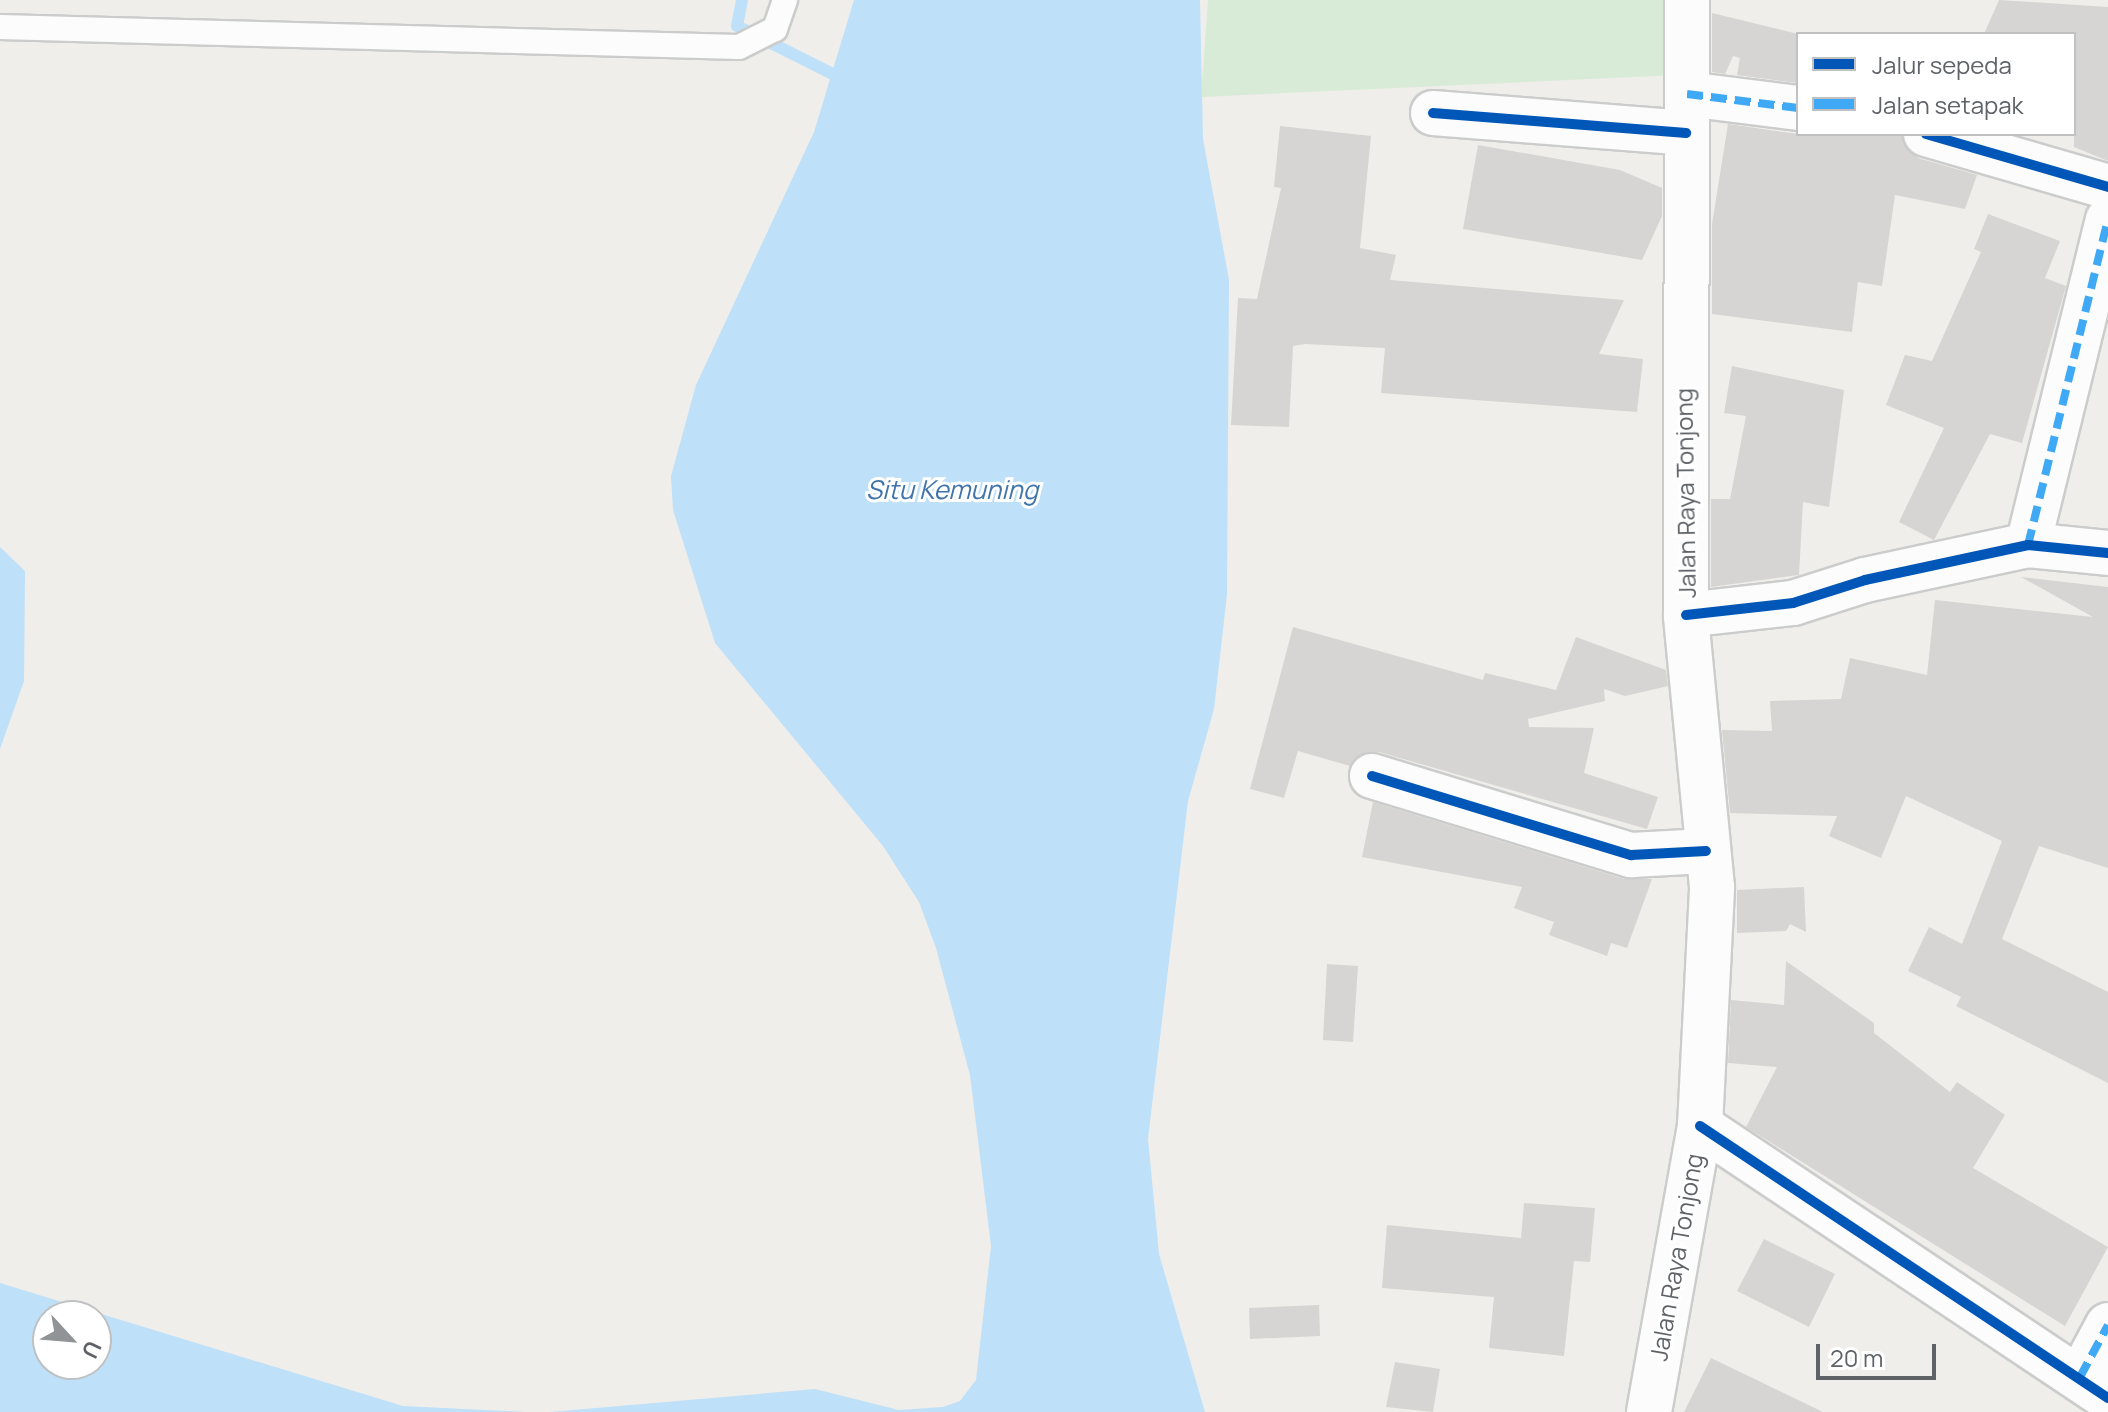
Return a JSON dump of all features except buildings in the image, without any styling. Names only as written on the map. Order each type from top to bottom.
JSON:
[{"type":"street","name":"Jalan Raya Tonjong","points":[[1649,1412],[1700,1126],[1712,887],[1706,851],[1686,615],[1687,0]]},
{"type":"street","points":[[1433,113],[1686,114],[1796,108]]},
{"type":"street","points":[[1933,136],[2108,187]]},
{"type":"street","points":[[2028,545],[2108,220]]},
{"type":"street","points":[[1686,615],[1793,603],[2028,545],[2108,553]]},
{"type":"street","points":[[1372,776],[1631,855],[1706,851]]},
{"type":"street","points":[[1700,1126],[2094,1388],[2108,1325]]},
{"type":"lane","points":[[0,27],[739,47],[775,29],[785,0]]},
{"type":"green space","points":[[1208,0],[1674,0],[1677,75],[1201,97]]},
{"type":"water","name":"Situ Kemuning","points":[[854,0],[1200,0],[1203,139],[1229,280],[1227,594],[1214,709],[1188,801],[1148,1139],[1159,1254],[1205,1412],[550,1412],[815,1389],[899,1410],[943,1407],[960,1401],[976,1380],[991,1246],[970,1075],[936,948],[919,902],[883,846],[715,643],[673,510],[671,476],[696,385],[814,132]]},
{"type":"water","points":[[0,547],[25,571],[24,681],[0,749]]},
{"type":"water","points":[[0,1283],[56,1300],[32,1300],[32,1380],[112,1380],[112,1317],[403,1406],[526,1412],[0,1412]]},
{"type":"waterway","points":[[742,0],[737,26],[847,81]]},
{"type":"marked path","points":[[1687,94],[1796,108]]},
{"type":"marked path","points":[[2028,545],[2108,220]]},
{"type":"marked path","points":[[2080,1377],[2108,1325]]},
{"type":"cycle path","points":[[1433,113],[1686,133]]},
{"type":"cycle path","points":[[1933,136],[2108,187]]},
{"type":"cycle path","points":[[1686,615],[1793,603],[1865,580],[2028,545],[2108,553]]},
{"type":"cycle path","points":[[1372,776],[1631,855],[1706,851]]},
{"type":"cycle path","points":[[1700,1126],[2108,1398]]}]
